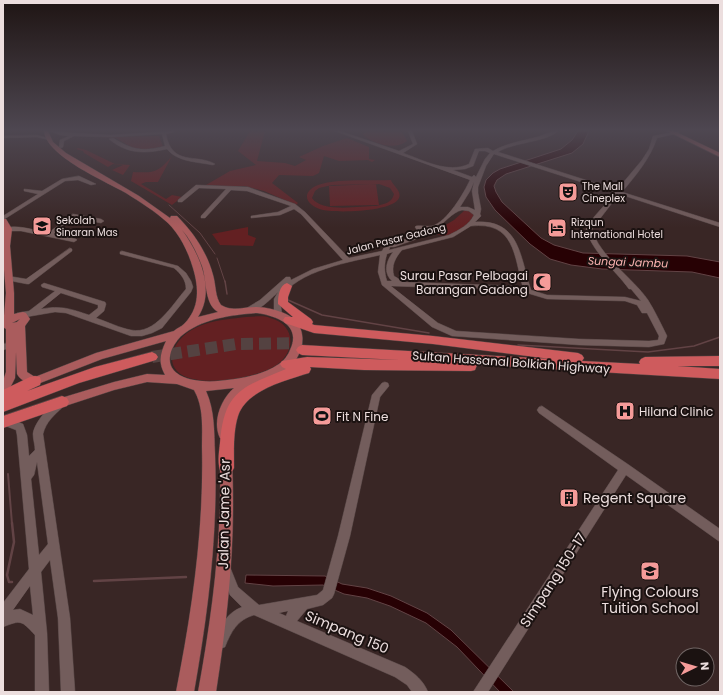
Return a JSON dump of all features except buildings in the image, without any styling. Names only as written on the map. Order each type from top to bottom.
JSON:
[{"type":"highway","points":[[287,286],[283,304],[289,310],[312,324],[352,333]]},
{"type":"highway","points":[[289,320],[299,325],[314,329],[432,340],[578,358]]},
{"type":"highway","name":"Sultan Hassanal Bolkiah Highway","points":[[720,367],[642,366],[560,364],[303,346],[578,358],[642,366],[720,374]]},
{"type":"highway","points":[[3,406],[50,387],[97,371],[152,360],[96,378],[3,419]]},
{"type":"highway","points":[[642,366],[720,361]]},
{"type":"highway","points":[[284,366],[307,362],[364,365],[484,366],[560,364]]},
{"type":"highway","points":[[226,468],[230,418],[235,405],[246,392],[297,369],[364,365]]},
{"type":"highway","points":[[642,366],[720,380]]},
{"type":"highway","points":[[3,396],[35,381]]},
{"type":"highway","points":[[3,419],[62,402]]},
{"type":"main road","points":[[79,163],[140,200],[166,218],[177,230],[192,253],[197,266],[202,293],[201,307],[187,326],[178,334],[167,348],[165,360],[169,372],[177,380]]},
{"type":"main road","points":[[86,163],[147,198],[184,227],[200,251],[206,264],[217,306],[230,312]]},
{"type":"main road","points":[[3,220],[8,229],[6,246],[10,308],[17,321],[12,345],[10,378],[3,391]]},
{"type":"main road","points":[[62,402],[108,387],[147,378],[177,380],[197,386],[240,382],[267,374],[284,366],[297,346],[298,340],[295,329],[289,320],[278,313],[265,310],[230,312],[187,326]]},
{"type":"main road","points":[[12,345],[22,374],[28,379],[35,381],[100,356],[178,334]]},
{"type":"main road","name":"Jalan Jame 'Asr","points":[[207,692],[212,664],[224,560],[226,468],[223,420],[227,402],[240,389],[253,382],[275,374],[284,366]]},
{"type":"main road","name":"Jalan Jame 'Asr","points":[[186,692],[202,590],[209,509],[207,414],[203,393],[197,386]]},
{"type":"street","points":[[430,163],[474,179]]},
{"type":"street","points":[[443,168],[460,169],[469,167],[473,163]]},
{"type":"street","name":"Jalan Pasar Gadong","points":[[278,313],[276,301],[287,286],[303,275],[346,259],[364,257],[386,250],[417,237],[433,228],[456,210],[464,200],[479,163]]},
{"type":"street","points":[[477,214],[475,191],[484,163]]},
{"type":"street","points":[[482,170],[489,163]]},
{"type":"street","points":[[526,163],[720,225]]},
{"type":"street","points":[[386,250],[381,268],[384,283],[435,325],[448,332],[455,334],[544,340],[653,344],[661,342],[663,336],[643,298],[618,271],[591,238],[588,229],[641,163]]},
{"type":"street","points":[[3,220],[50,187],[64,180],[79,178],[93,184]]},
{"type":"street","points":[[180,201],[197,186],[253,190],[296,207],[346,259]]},
{"type":"street","points":[[203,217],[230,188]]},
{"type":"street","points":[[26,190],[42,193]]},
{"type":"street","points":[[253,217],[280,212],[296,207]]},
{"type":"street","points":[[456,210],[469,208],[490,225]]},
{"type":"street","name":"Jalan Pasar Gadong","points":[[248,311],[263,302],[281,284],[316,266],[442,238],[458,232],[468,225],[477,214]]},
{"type":"street","points":[[49,235],[73,216],[100,221]]},
{"type":"street","points":[[468,225],[478,223],[490,225],[501,229],[509,235],[528,291]]},
{"type":"street","points":[[433,228],[433,233],[442,238]]},
{"type":"street","points":[[8,229],[21,229],[74,240]]},
{"type":"street","points":[[401,248],[393,255],[390,271],[393,279],[405,285]]},
{"type":"street","points":[[8,278],[27,282],[70,250]]},
{"type":"street","points":[[32,313],[67,310],[131,333],[143,332],[159,326],[190,287],[182,271],[176,267],[122,253]]},
{"type":"street","points":[[364,257],[377,261],[381,268]]},
{"type":"street","points":[[521,272],[533,289],[555,297]]},
{"type":"street","points":[[384,283],[405,285],[517,288],[548,297],[625,299],[640,303],[654,321]]},
{"type":"street","points":[[625,299],[633,297],[635,294],[629,283]]},
{"type":"street","points":[[44,285],[97,301],[102,304],[102,306],[91,318]]},
{"type":"street","points":[[17,321],[32,313],[61,290]]},
{"type":"street","points":[[17,321],[44,311]]},
{"type":"street","points":[[212,664],[223,635],[231,621],[239,613],[319,601],[324,598],[330,590],[376,396],[385,386]]},
{"type":"street","points":[[62,402],[45,417],[38,434],[64,618],[68,692]]},
{"type":"street","points":[[542,410],[720,536]]},
{"type":"street","points":[[3,419],[20,427],[22,434],[41,633],[42,692]]},
{"type":"street","points":[[27,481],[33,458],[40,452]]},
{"type":"street","name":"Simpang 150-17","points":[[484,687],[625,468]]},
{"type":"street","points":[[3,613],[54,545]]},
{"type":"street","name":"Simpang 150","points":[[224,560],[228,577],[234,590],[257,610],[400,672],[412,680],[421,692]]},
{"type":"street","points":[[289,624],[293,614],[303,604]]},
{"type":"street","points":[[3,621],[13,616],[25,617],[30,620],[41,633]]},
{"type":"shaded area","points":[[102,163],[114,163],[130,165],[123,175],[112,170],[123,165],[113,164],[108,167]]},
{"type":"shaded area","points":[[165,163],[168,163],[158,182],[146,182],[141,184],[166,199],[172,195],[182,197],[172,205],[131,181],[133,172],[151,172]]},
{"type":"shaded area","points":[[254,163],[286,163],[295,166],[300,163],[322,163],[319,173],[313,176],[279,175],[272,183],[298,203],[296,205],[264,191],[244,186],[229,187],[206,185],[230,171],[256,165]]},
{"type":"shaded area","points":[[391,180],[400,195],[399,198],[395,203],[376,209],[352,211],[323,210],[313,206],[307,199],[307,195],[312,188],[325,183],[334,181]],"holes":[[[379,184],[390,188],[394,194],[393,197],[387,203],[376,206],[342,208],[332,207],[317,203],[312,198],[315,191],[319,188],[332,185]]]},
{"type":"shaded area","points":[[376,184],[379,205],[330,206],[329,186]]},
{"type":"shaded area","points":[[465,210],[469,210],[474,215],[464,228],[448,236],[437,234],[437,230],[454,220]]},
{"type":"shaded area","points":[[248,227],[248,235],[256,238],[253,246],[220,245],[212,234]]},
{"type":"shaded area","points":[[261,316],[270,318],[278,321],[288,331],[290,344],[288,351],[278,364],[257,374],[227,380],[212,381],[197,380],[185,377],[175,369],[172,360],[174,349],[187,333],[215,321]]},
{"type":"water","name":"Sungai Jambu","points":[[517,163],[539,163],[506,174],[497,180],[494,186],[502,202],[541,238],[554,245],[583,253],[687,256],[720,262],[720,278],[692,272],[602,269],[571,265],[550,259],[530,244],[495,210],[486,197],[484,187],[486,180],[500,169]]},
{"type":"water","points":[[246,575],[325,576],[342,584],[367,588],[391,596],[427,613],[451,630],[514,692],[500,692],[457,647],[426,623],[390,606],[367,598],[344,594],[323,585],[273,586],[245,583]]},
{"type":"waterway","points":[[169,205],[200,233],[215,254]]},
{"type":"waterway","points":[[217,258],[225,282]]},
{"type":"waterway","points":[[225,281],[227,294]]},
{"type":"waterway","points":[[288,300],[322,315],[429,333]]},
{"type":"waterway","points":[[518,345],[648,352],[694,346],[720,337]]},
{"type":"waterway","points":[[8,474],[12,524]]},
{"type":"waterway","points":[[12,523],[14,542],[7,575],[9,582],[12,582]]},
{"type":"waterway","points":[[94,581],[186,577]]},
{"type":"tunnel","points":[[152,357],[236,344],[303,343]]},
{"type":"place","name":"The Mall Cineplex","points":[[568,192]]},
{"type":"place","name":"Sekolah Sinaran Mas","points":[[42,226]]},
{"type":"place","name":"Rizqun International Hotel","points":[[557,228]]},
{"type":"place","name":"Surau Pasar Pelbagai Barangan Gadong","points":[[542,282]]},
{"type":"place","name":"Hiland Clinic","points":[[625,411]]},
{"type":"place","name":"Fit N Fine","points":[[322,416]]},
{"type":"place","name":"Regent Square","points":[[569,498]]},
{"type":"place","name":"Flying Colours Tuition School","points":[[650,571]]}]
